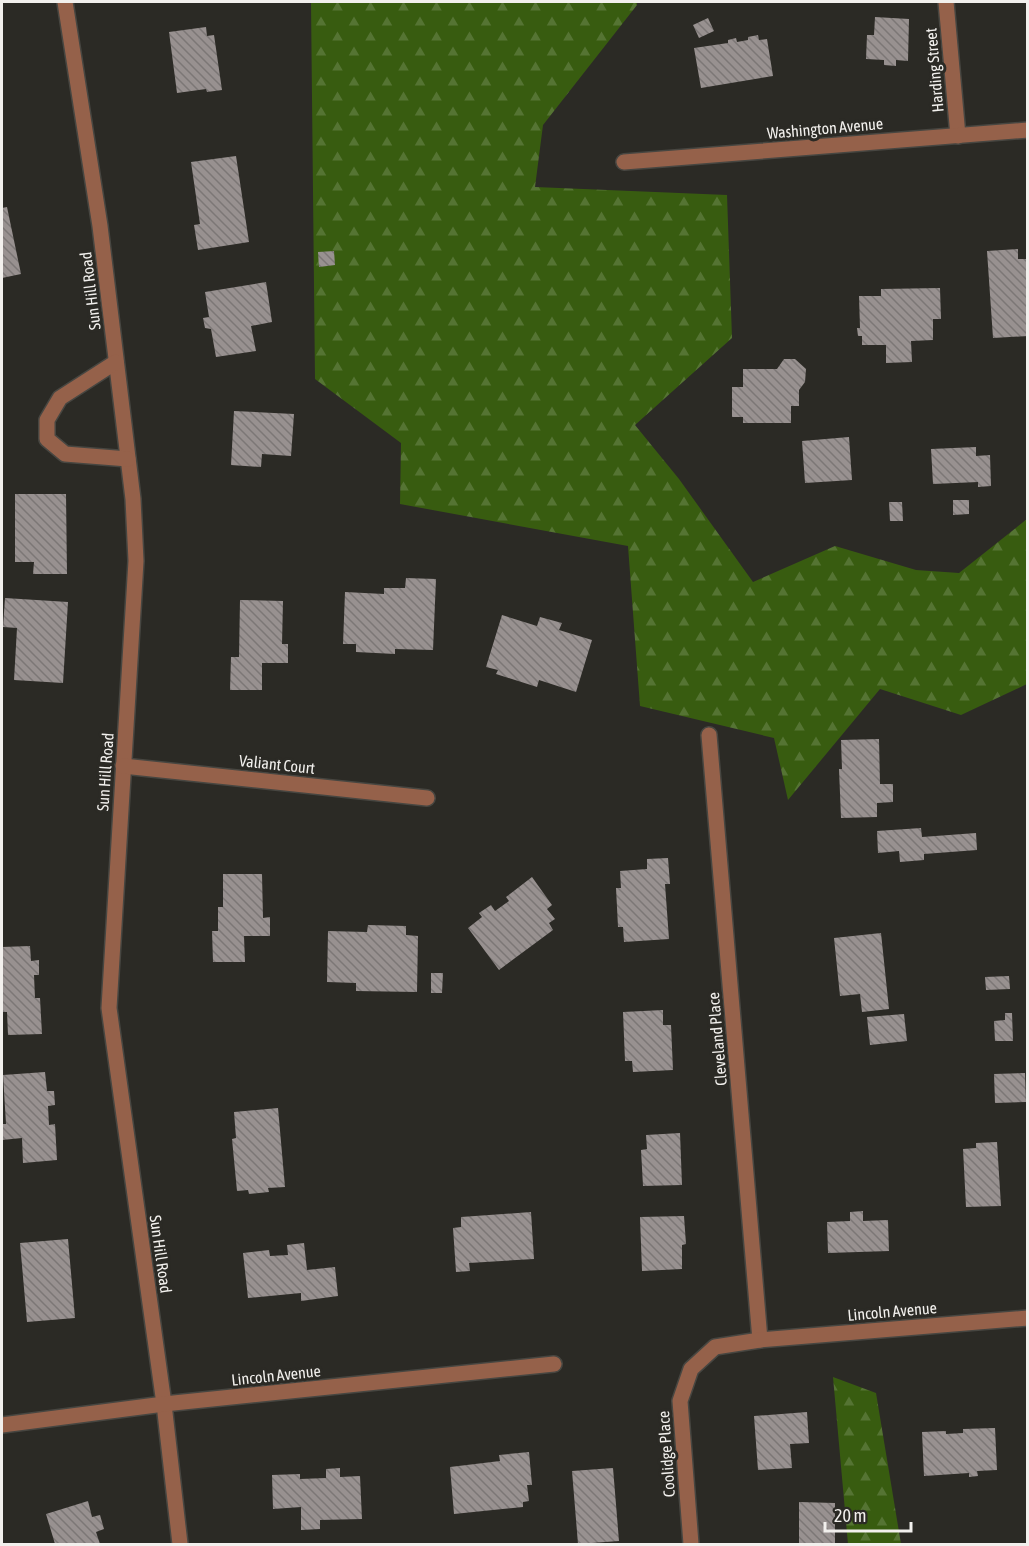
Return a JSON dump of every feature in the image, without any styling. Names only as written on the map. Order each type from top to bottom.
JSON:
[{"type":"street","name":"Sun Hill Road","points":[[65,2],[100,226],[128,459],[136,561],[109,1008],[164,1404],[180,1545]]},
{"type":"street","name":"Harding Street","points":[[946,2],[958,136]]},
{"type":"street","name":"Washington Avenue","points":[[624,162],[1028,130]]},
{"type":"street","points":[[116,362],[60,398],[47,420],[47,439],[64,454],[128,459]]},
{"type":"street","name":"Cleveland Place","points":[[709,735],[760,1340]]},
{"type":"street","name":"Valiant Court","points":[[123,766],[427,798]]},
{"type":"street","name":"Lincoln Avenue","points":[[760,1340],[1028,1318]]},
{"type":"street","name":"Coolidge Place","points":[[692,1545],[680,1401],[691,1369],[715,1347],[760,1340]]},
{"type":"street","name":"Lincoln Avenue","points":[[2,1425],[164,1404],[554,1364]]},
{"type":"green space","points":[[311,2],[637,2],[637,5],[543,125],[535,187],[727,195],[732,338],[635,425],[679,479],[753,582],[835,546],[916,570],[959,573],[1027,519],[1027,684],[961,715],[880,689],[788,800],[774,738],[640,706],[628,546],[400,504],[401,443],[315,379]]},
{"type":"green space","points":[[833,1377],[876,1393],[901,1544],[848,1544]]},
{"type":"building","points":[[875,17],[909,19],[908,61],[896,60],[896,66],[884,65],[884,60],[866,59],[867,35],[874,35]]},
{"type":"building","points":[[708,18],[714,31],[699,38],[693,25]]},
{"type":"building","points":[[206,27],[207,36],[214,35],[222,90],[207,92],[206,89],[177,93],[169,32]]},
{"type":"building","points":[[758,35],[759,40],[767,39],[773,76],[701,88],[694,48],[728,43],[728,40],[736,38],[737,42],[748,40],[748,37]]},
{"type":"building","points":[[236,156],[249,242],[198,250],[194,225],[200,224],[191,162]]},
{"type":"building","points":[[7,207],[21,274],[2,278],[2,208]]},
{"type":"building","points":[[1018,249],[1018,259],[1028,259],[1028,336],[993,338],[987,251]]},
{"type":"building","points":[[334,251],[335,265],[319,267],[318,252]]},
{"type":"building","points":[[266,282],[272,322],[251,326],[256,351],[216,357],[211,329],[205,328],[203,318],[209,317],[205,292]]},
{"type":"building","points":[[940,288],[941,319],[933,319],[933,340],[911,341],[912,362],[886,363],[886,345],[862,345],[862,336],[858,336],[857,328],[860,328],[859,296],[881,296],[881,289]]},
{"type":"building","points":[[784,359],[795,359],[806,369],[805,382],[799,390],[799,406],[791,406],[791,423],[743,423],[743,417],[732,417],[732,387],[743,387],[743,369],[777,369]]},
{"type":"building","points":[[234,411],[294,414],[291,456],[262,454],[261,467],[231,465]]},
{"type":"building","points":[[849,437],[852,480],[805,483],[802,441]]},
{"type":"building","points":[[976,447],[976,456],[990,455],[991,486],[978,487],[978,482],[933,484],[931,449]]},
{"type":"building","points":[[15,494],[66,494],[67,574],[33,574],[34,562],[15,562]]},
{"type":"building","points":[[953,500],[969,500],[969,514],[953,515]]},
{"type":"building","points":[[889,502],[902,502],[903,521],[890,521]]},
{"type":"building","points":[[406,578],[436,579],[433,650],[395,649],[395,654],[356,652],[356,644],[343,644],[345,592],[384,594],[384,588],[405,588]]},
{"type":"building","points":[[5,598],[68,602],[63,683],[14,680],[17,628],[3,627]]},
{"type":"building","points":[[240,600],[283,601],[282,644],[288,644],[288,663],[262,663],[262,690],[230,690],[231,657],[239,657]]},
{"type":"building","points":[[502,615],[537,626],[540,617],[562,623],[559,630],[592,640],[576,692],[539,680],[537,687],[496,674],[498,670],[486,667]]},
{"type":"building","points":[[879,739],[880,784],[893,784],[893,802],[877,803],[877,817],[841,818],[839,769],[842,769],[841,740]]},
{"type":"building","points":[[921,828],[922,837],[976,833],[977,850],[924,854],[924,860],[900,862],[899,851],[878,853],[877,831]]},
{"type":"building","points":[[668,858],[670,884],[665,884],[669,939],[624,942],[623,927],[618,927],[616,888],[621,888],[620,871],[647,869],[647,859]]},
{"type":"building","points":[[223,874],[262,874],[263,918],[270,917],[270,936],[244,936],[245,962],[213,962],[212,931],[218,931],[218,907],[223,907]]},
{"type":"building","points":[[532,877],[552,905],[547,909],[555,919],[549,923],[553,930],[499,970],[468,928],[482,917],[479,913],[491,905],[495,911],[509,901],[506,897]]},
{"type":"building","points":[[368,925],[406,926],[406,935],[418,936],[417,992],[356,991],[356,983],[327,982],[328,931],[367,932]]},
{"type":"building","points":[[881,933],[889,1009],[862,1012],[860,994],[840,996],[834,938]]},
{"type":"building","points":[[30,946],[31,961],[39,960],[39,975],[34,975],[35,998],[40,998],[42,1034],[8,1035],[7,1012],[2,1012],[2,947]]},
{"type":"building","points":[[431,973],[443,973],[442,993],[431,993]]},
{"type":"building","points":[[1009,976],[1010,989],[986,990],[985,977]]},
{"type":"building","points":[[663,1010],[663,1025],[671,1025],[673,1070],[633,1072],[632,1061],[625,1061],[623,1012]]},
{"type":"building","points":[[1005,1013],[1012,1013],[1013,1041],[995,1041],[994,1021],[1005,1020]]},
{"type":"building","points":[[904,1014],[907,1041],[870,1045],[867,1017]]},
{"type":"building","points":[[45,1072],[47,1091],[54,1091],[55,1105],[48,1106],[49,1125],[55,1124],[57,1160],[23,1163],[22,1138],[2,1140],[2,1124],[6,1124],[3,1075]]},
{"type":"building","points":[[1025,1073],[1026,1102],[995,1103],[994,1074]]},
{"type":"building","points":[[278,1108],[285,1187],[268,1188],[269,1192],[249,1194],[248,1190],[237,1191],[232,1139],[236,1138],[234,1112]]},
{"type":"building","points":[[680,1133],[682,1185],[643,1186],[641,1150],[647,1149],[646,1135]]},
{"type":"building","points":[[997,1142],[1001,1206],[966,1207],[963,1149],[976,1148],[976,1143]]},
{"type":"building","points":[[863,1211],[863,1221],[888,1220],[889,1251],[828,1253],[827,1222],[850,1221],[850,1212]]},
{"type":"building","points":[[531,1212],[534,1259],[469,1263],[470,1271],[456,1272],[453,1228],[461,1227],[461,1217]]},
{"type":"building","points":[[684,1216],[686,1244],[682,1245],[682,1269],[642,1271],[640,1217]]},
{"type":"building","points":[[68,1239],[75,1318],[27,1322],[20,1243]]},
{"type":"building","points":[[304,1243],[307,1270],[335,1267],[338,1296],[301,1301],[301,1293],[248,1298],[243,1253],[269,1250],[270,1256],[288,1255],[287,1245]]},
{"type":"building","points":[[807,1412],[809,1443],[790,1444],[792,1468],[758,1470],[754,1416]]},
{"type":"building","points":[[995,1428],[997,1470],[977,1471],[978,1476],[969,1477],[969,1473],[924,1476],[922,1432],[946,1431],[946,1434],[963,1433],[963,1429]]},
{"type":"building","points":[[529,1452],[532,1485],[527,1485],[529,1501],[523,1502],[523,1507],[454,1514],[450,1467],[500,1461],[499,1455]]},
{"type":"building","points":[[340,1468],[340,1477],[360,1476],[362,1519],[320,1520],[320,1529],[301,1530],[301,1507],[273,1509],[272,1475],[300,1474],[300,1479],[326,1478],[326,1469]]},
{"type":"building","points":[[613,1468],[619,1541],[578,1544],[572,1471]]},
{"type":"building","points":[[88,1501],[92,1517],[100,1515],[104,1529],[96,1532],[100,1544],[55,1544],[46,1514]]},
{"type":"building","points":[[799,1502],[835,1503],[835,1544],[799,1544]]}]
